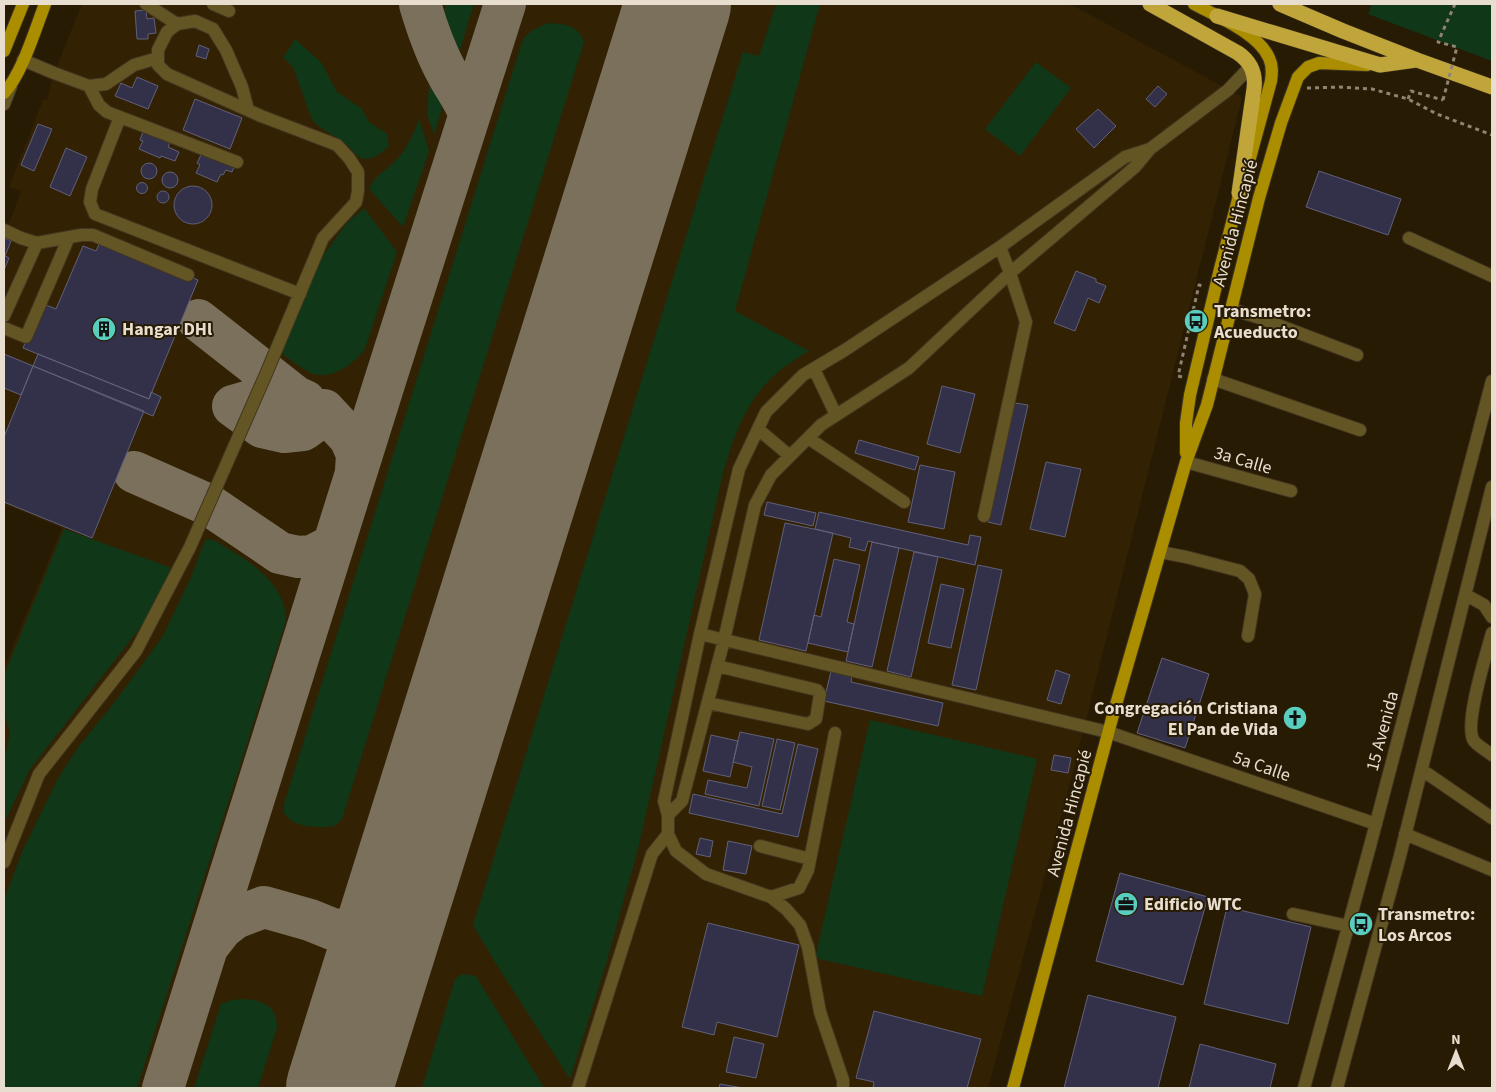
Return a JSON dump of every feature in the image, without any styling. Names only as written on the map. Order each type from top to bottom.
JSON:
[{"type":"highway","points":[[1150,4],[1238,53],[1246,58],[1251,66],[1255,83],[1240,193]]},
{"type":"highway","points":[[1280,4],[1343,31],[1488,86]]},
{"type":"highway","points":[[1217,16],[1380,65],[1417,60]]},
{"type":"main road","points":[[4,51],[23,4]]},
{"type":"main road","points":[[7,90],[23,60],[45,4]]},
{"type":"main road","name":"Avenida Hincapié","points":[[1186,462],[1186,422],[1190,395],[1220,269],[1271,82],[1272,68],[1269,57],[1249,35],[1194,4]]},
{"type":"main road","name":"Avenida Hincapié","points":[[1013,1088],[1108,732],[1186,462],[1207,405],[1270,157],[1294,88],[1300,73],[1314,64],[1380,65]]},
{"type":"street","points":[[146,4],[177,24]]},
{"type":"street","points":[[213,4],[229,11]]},
{"type":"street","points":[[4,862],[39,774],[136,651],[190,548],[263,383],[323,238],[356,202],[358,172],[349,158],[337,146],[248,110],[167,74],[158,65],[158,50],[167,32],[177,24],[195,21],[212,29],[226,50],[242,87],[248,110]]},
{"type":"street","points":[[23,60],[89,86],[106,84],[134,65],[158,58]]},
{"type":"street","points":[[668,815],[682,801],[724,640],[754,505],[771,475],[821,425],[909,368],[1010,274],[1135,167],[1150,149],[1228,90],[1251,66]]},
{"type":"street","points":[[89,86],[99,105],[107,112],[237,162]]},
{"type":"street","points":[[1488,86],[1492,95]]},
{"type":"street","points":[[4,104],[7,90]]},
{"type":"street","points":[[120,117],[92,189],[90,202],[95,214],[300,294]]},
{"type":"street","points":[[843,1088],[843,1080],[820,1012],[808,947],[800,925],[772,897],[706,874],[676,851],[668,834],[668,815],[664,801],[700,634],[739,469],[766,412],[803,376],[1000,247],[1125,157],[1150,149]]},
{"type":"street","points":[[4,230],[37,243],[81,235],[94,236],[188,275]]},
{"type":"street","points":[[4,328],[26,337],[69,237]]},
{"type":"street","points":[[1409,238],[1492,276]]},
{"type":"street","points":[[4,316],[37,243]]},
{"type":"street","points":[[984,516],[1026,322],[1000,247]]},
{"type":"street","points":[[1231,309],[1357,355]]},
{"type":"street","points":[[814,369],[836,415]]},
{"type":"street","points":[[1213,379],[1360,430]]},
{"type":"street","name":"15 Avenida","points":[[1304,1088],[1376,824],[1492,381]]},
{"type":"street","points":[[758,428],[790,456]]},
{"type":"street","points":[[808,438],[904,502]]},
{"type":"street","name":"3a Calle","points":[[1186,462],[1291,491]]},
{"type":"street","points":[[1337,1088],[1422,770],[1492,487]]},
{"type":"street","points":[[1160,552],[1240,571],[1249,579],[1256,594],[1248,636]]},
{"type":"street","points":[[1466,595],[1484,605],[1492,617]]},
{"type":"street","points":[[1492,633],[1472,711],[1471,733],[1474,740],[1492,756]]},
{"type":"street","name":"5a Calle","points":[[700,634],[1108,732],[1376,824]]},
{"type":"street","points":[[708,703],[808,724],[816,719],[820,694],[817,690],[717,666]]},
{"type":"street","points":[[772,897],[799,888],[808,870],[835,733]]},
{"type":"street","points":[[1422,770],[1492,818]]},
{"type":"street","points":[[578,1088],[652,854],[668,834]]},
{"type":"street","points":[[1405,834],[1492,870]]},
{"type":"street","points":[[760,846],[810,859]]},
{"type":"street","points":[[1293,914],[1348,926]]},
{"type":"path","points":[[1408,99],[1410,91],[1443,100],[1457,47],[1438,42],[1455,4]]},
{"type":"path","points":[[1294,88],[1372,89],[1408,99],[1437,114],[1492,135]]},
{"type":"shaded area","points":[[82,4],[1070,4],[1242,97],[1075,764],[988,1088],[4,1088],[4,668],[62,528],[4,504],[4,237],[21,191],[9,187],[43,100],[47,100],[54,73]]},
{"type":"green space","points":[[446,4],[474,4],[434,135],[427,114],[429,88],[435,50]]},
{"type":"green space","points":[[776,4],[820,4],[735,311],[809,351],[783,368],[752,402],[738,429],[723,473],[638,849],[606,964],[570,1079],[473,925],[743,52],[759,56]]},
{"type":"green space","points":[[1372,4],[1492,4],[1492,61],[1368,14]]},
{"type":"green space","points":[[549,23],[570,26],[578,32],[584,42],[342,819],[336,825],[327,827],[300,824],[284,813],[284,804],[523,39],[535,29]]},
{"type":"green space","points":[[295,39],[321,62],[337,92],[361,108],[369,122],[387,134],[389,146],[381,153],[369,159],[360,158],[347,145],[312,120],[293,67],[283,58]]},
{"type":"green space","points":[[1036,62],[1071,88],[1020,156],[985,129]]},
{"type":"green space","points":[[419,119],[429,151],[403,227],[369,189],[374,180],[405,149]]},
{"type":"green space","points":[[364,208],[397,252],[365,349],[355,360],[341,370],[326,375],[311,373],[281,353],[320,260],[346,224]]},
{"type":"green space","points":[[64,529],[169,567],[172,571],[143,624],[30,769],[4,823],[4,761],[10,733],[4,712],[4,675]]},
{"type":"green space","points":[[212,539],[249,562],[271,582],[279,593],[284,606],[286,621],[137,1088],[4,1088],[4,900],[22,852],[58,778],[79,746],[114,703],[163,636],[192,575],[204,543],[206,540]]},
{"type":"green space","points":[[870,720],[1037,759],[982,996],[815,958]]},
{"type":"green space","points":[[462,974],[476,976],[544,1088],[422,1088],[455,979]]},
{"type":"green space","points":[[245,999],[263,1003],[275,1014],[277,1028],[258,1088],[194,1088],[221,1004],[232,1000]]},
{"type":"building","points":[[146,10],[147,19],[154,18],[156,33],[148,34],[148,39],[137,39],[135,11]]},
{"type":"building","points":[[199,45],[209,49],[206,59],[196,56]]},
{"type":"building","points":[[137,77],[158,86],[148,109],[115,96],[121,83],[132,88]]},
{"type":"building","points":[[1158,86],[1167,94],[1155,107],[1146,99]]},
{"type":"building","points":[[195,99],[242,118],[230,149],[183,130]]},
{"type":"building","points":[[1098,109],[1116,126],[1094,148],[1076,129]]},
{"type":"building","points":[[38,124],[52,129],[34,171],[21,165]]},
{"type":"building","points":[[144,129],[171,140],[168,147],[179,152],[175,161],[161,156],[160,158],[139,149],[143,141],[140,140]]},
{"type":"building","points":[[66,148],[87,157],[70,196],[50,187]]},
{"type":"building","points":[[202,153],[234,167],[232,172],[226,170],[223,175],[221,174],[217,182],[196,173],[200,165],[197,163]]},
{"type":"building","points":[[149,163],[157,171],[149,179],[141,171]]},
{"type":"building","points":[[1319,171],[1401,199],[1388,235],[1306,207]]},
{"type":"building","points":[[170,172],[176,174],[178,180],[176,186],[170,188],[164,186],[162,180],[164,174]]},
{"type":"building","points":[[140,183],[144,183],[147,188],[146,192],[140,193],[137,190],[137,186]]},
{"type":"building","points":[[193,186],[206,192],[212,205],[206,218],[193,224],[180,218],[174,205],[180,192]]},
{"type":"building","points":[[163,191],[169,197],[163,203],[157,197]]},
{"type":"building","points":[[5,238],[11,241],[5,256],[9,258],[4,270],[4,242]]},
{"type":"building","name":"Hangar DHl","points":[[101,240],[198,280],[149,399],[23,348],[41,303],[56,309],[83,246],[96,251]]},
{"type":"building","points":[[1076,271],[1096,279],[1096,282],[1106,286],[1099,303],[1088,298],[1075,331],[1054,323]]},
{"type":"building","points":[[4,354],[33,366],[21,395],[4,388]]},
{"type":"building","points":[[38,354],[149,399],[151,392],[161,397],[153,416],[33,366]]},
{"type":"building","points":[[33,366],[144,411],[92,538],[4,502],[4,437]]},
{"type":"building","points":[[942,386],[975,394],[960,453],[927,444]]},
{"type":"building","points":[[1015,403],[1028,405],[1001,525],[988,522]]},
{"type":"building","points":[[859,440],[919,457],[915,470],[855,453]]},
{"type":"building","points":[[1046,462],[1081,469],[1065,537],[1030,529]]},
{"type":"building","points":[[920,465],[955,472],[944,529],[908,522]]},
{"type":"building","points":[[767,502],[816,513],[813,526],[764,515]]},
{"type":"building","points":[[819,512],[968,545],[970,535],[981,537],[975,565],[868,541],[865,551],[849,547],[851,538],[815,529]]},
{"type":"building","points":[[785,523],[833,533],[806,651],[759,640]]},
{"type":"building","points":[[872,542],[899,548],[872,667],[846,661]]},
{"type":"building","points":[[914,552],[938,557],[911,677],[887,671]]},
{"type":"building","points":[[834,559],[860,565],[847,622],[854,624],[848,652],[808,643],[814,615],[821,617]]},
{"type":"building","points":[[978,565],[1002,570],[976,690],[952,685]]},
{"type":"building","points":[[941,584],[964,589],[951,648],[928,643]]},
{"type":"building","points":[[1162,658],[1209,674],[1185,748],[1137,733]]},
{"type":"building","points":[[1056,670],[1070,675],[1061,704],[1047,700]]},
{"type":"building","points":[[831,671],[852,676],[851,682],[943,703],[938,726],[824,701]]},
{"type":"building","points":[[740,732],[774,739],[759,806],[705,794],[708,780],[747,788],[752,767],[733,762]]},
{"type":"building","points":[[711,735],[738,741],[730,777],[703,771]]},
{"type":"building","points":[[777,739],[795,743],[780,810],[762,806]]},
{"type":"building","points":[[798,744],[818,749],[798,837],[689,813],[693,794],[782,814]]},
{"type":"building","points":[[1054,755],[1071,758],[1068,773],[1051,770]]},
{"type":"building","points":[[700,838],[713,841],[710,857],[696,854]]},
{"type":"building","points":[[728,841],[752,846],[746,874],[723,870]]},
{"type":"building","points":[[1120,873],[1208,897],[1183,985],[1096,961]]},
{"type":"building","points":[[1227,907],[1311,927],[1288,1024],[1204,1004]]},
{"type":"building","points":[[708,923],[799,945],[777,1037],[717,1022],[714,1035],[682,1027]]},
{"type":"building","points":[[1088,995],[1176,1017],[1158,1088],[1064,1088]]},
{"type":"building","points":[[874,1011],[981,1039],[967,1088],[873,1088],[874,1082],[856,1078]]},
{"type":"building","points":[[734,1037],[764,1044],[756,1078],[726,1072]]},
{"type":"building","points":[[1200,1044],[1276,1064],[1270,1088],[1189,1088]]},
{"type":"building","points":[[720,1084],[743,1088],[719,1088]]},
{"type":"taxiway","points":[[420,4],[428,31],[439,56],[469,114]]},
{"type":"taxiway","points":[[163,1088],[505,4]]},
{"type":"taxiway","points":[[198,320],[296,397],[305,401]]},
{"type":"taxiway","points":[[296,397],[274,394],[233,406],[262,427],[284,432],[303,430],[314,422],[324,410],[350,438],[357,454],[356,470]]},
{"type":"taxiway","points":[[134,472],[209,505],[280,553],[298,557],[312,556],[333,545]]},
{"type":"taxiway","points":[[208,946],[222,928],[235,918],[264,907],[310,920],[347,935],[368,950],[377,966]]},
{"type":"taxiway","points":[[334,929],[363,931],[377,929],[391,923]]},
{"type":"runway","points":[[339,1088],[678,4]]},
{"type":"place","name":"Transmetro: Acueducto","points":[[1196,321]]},
{"type":"place","name":"Hangar DHl","points":[[104,329]]},
{"type":"place","name":"Congregación Cristiana El Pan de Vida","points":[[1295,718]]},
{"type":"place","name":"Edificio WTC","points":[[1126,904]]},
{"type":"place","name":"Transmetro: Los Arcos","points":[[1361,924]]}]
